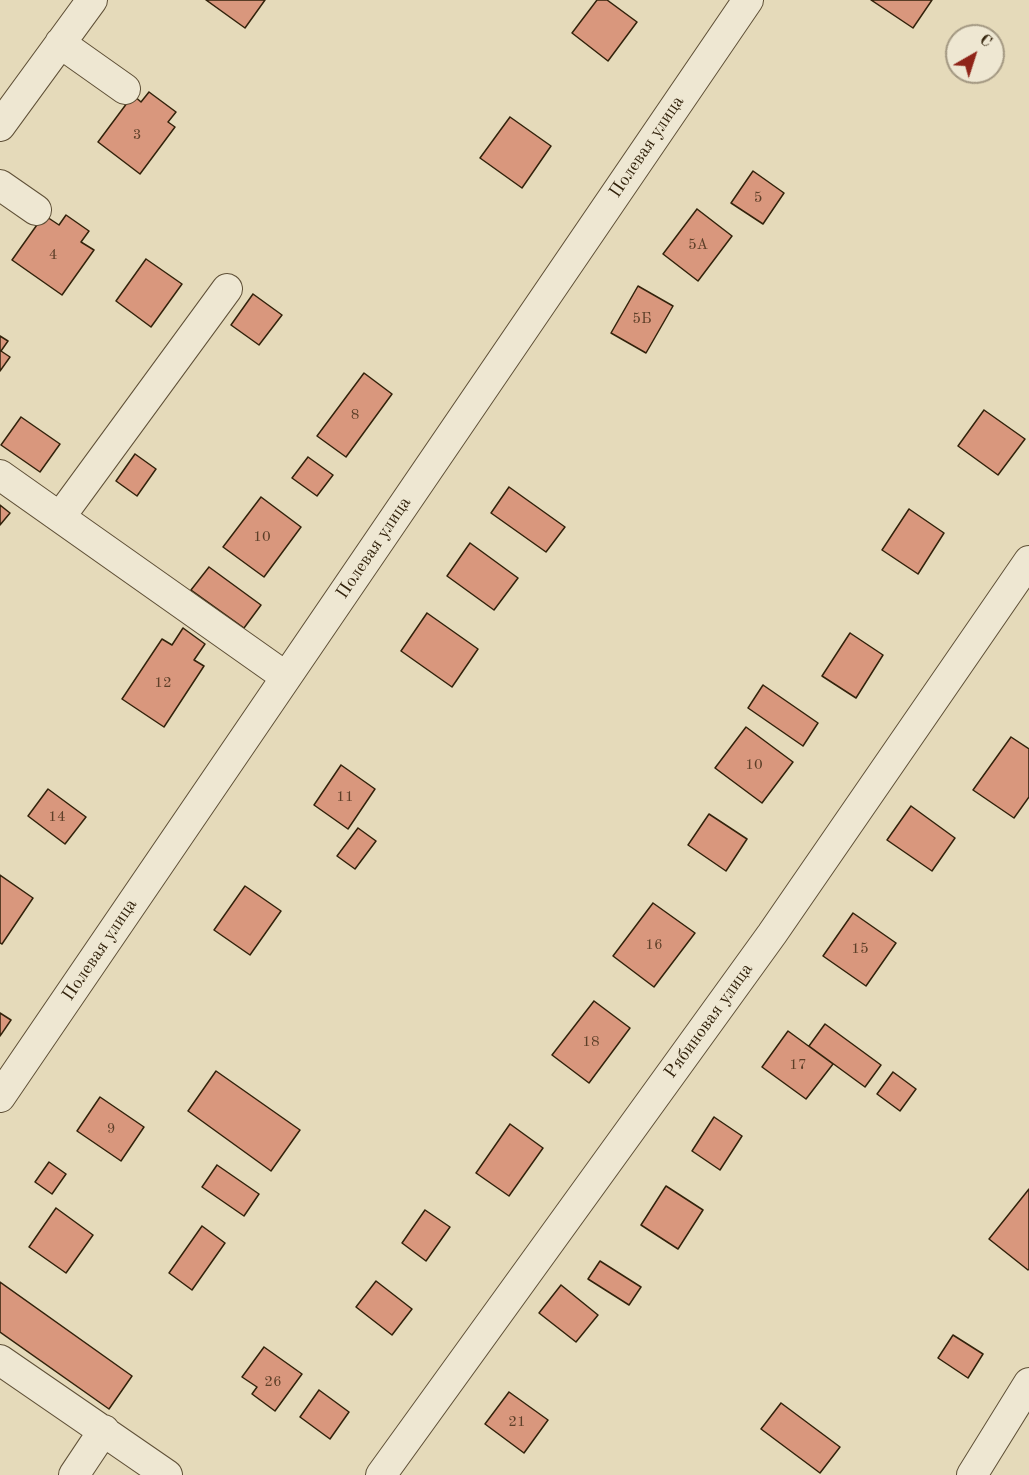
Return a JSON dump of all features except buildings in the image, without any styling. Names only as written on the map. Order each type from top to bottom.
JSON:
[{"type":"street","points":[[0,126],[92,0]]},
{"type":"street","name":"Полевая улица","points":[[0,1097],[747,0]]},
{"type":"street","points":[[60,43],[125,89]]},
{"type":"street","points":[[0,185],[36,210]]},
{"type":"street","points":[[60,517],[227,289]]},
{"type":"street","points":[[0,475],[286,677]]},
{"type":"street","name":"Рябиновая улица","points":[[379,1463],[772,934],[1029,561]]},
{"type":"street","points":[[0,1360],[167,1475]]},
{"type":"street","points":[[972,1475],[1029,1383]]},
{"type":"street","points":[[74,1475],[104,1430]]}]
